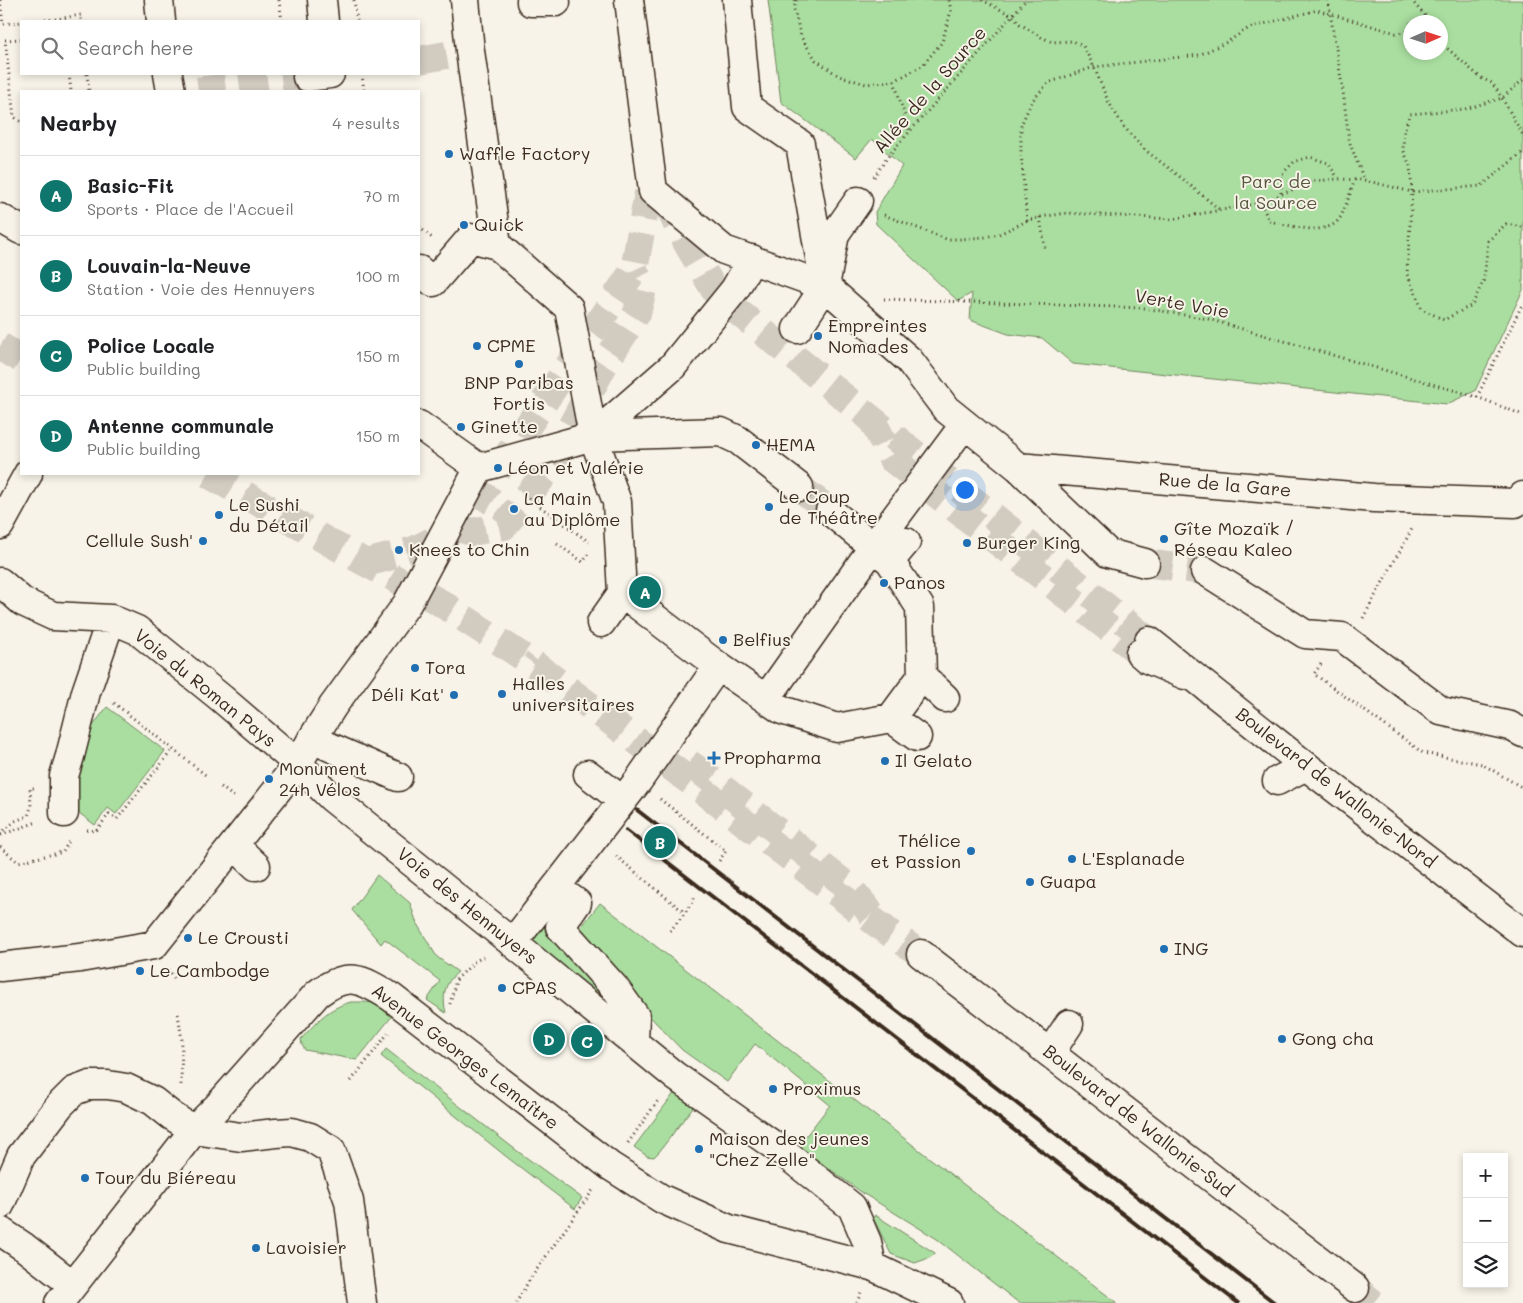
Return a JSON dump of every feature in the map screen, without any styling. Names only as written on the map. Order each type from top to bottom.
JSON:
[{"type":"street","points":[[159,0],[162,20]]},
{"type":"street","points":[[322,0],[324,20]]},
{"type":"street","points":[[465,0],[464,52],[497,244]]},
{"type":"street","points":[[629,0],[652,191],[724,250],[825,286],[909,360],[955,417],[1018,467],[1108,553],[1145,563]]},
{"type":"street","points":[[737,0],[747,107],[800,144],[825,286]]},
{"type":"street","points":[[168,75],[171,90]]},
{"type":"street","points":[[323,75],[332,90]]},
{"type":"street","points":[[797,329],[825,286],[835,234],[858,201]]},
{"type":"street","points":[[0,218],[20,229]]},
{"type":"street","points":[[420,271],[434,282],[470,238],[497,244],[569,308],[593,436],[617,502],[622,593],[601,623]]},
{"type":"street","points":[[593,436],[672,366],[735,289],[752,259]]},
{"type":"street","points":[[766,699],[890,550],[955,417]]},
{"type":"street","points":[[0,967],[80,958],[149,940],[234,845],[298,764],[333,706],[407,604],[478,468],[593,436],[728,423],[738,440],[799,486]]},
{"type":"street","points":[[420,426],[478,468]]},
{"type":"street","name":"Rue de la Gare","points":[[1018,467],[1374,498],[1515,503],[1523,496]]},
{"type":"street","points":[[1,524],[27,475]]},
{"type":"street","points":[[622,593],[729,680],[766,699],[782,710],[836,728],[891,718],[922,676],[920,607],[890,550],[830,511]]},
{"type":"street","points":[[1205,572],[1305,634],[1342,637],[1441,711],[1510,726],[1523,733]]},
{"type":"street","name":"Voie du Roman Pays","points":[[0,582],[22,602],[53,616],[111,619],[138,630],[298,764]]},
{"type":"street","points":[[64,813],[64,776],[86,692],[111,619]]},
{"type":"street","name":"Boulevard de Wallonie-Nord","points":[[1145,647],[1200,681],[1306,766],[1523,933]]},
{"type":"street","points":[[922,676],[945,698]]},
{"type":"street","points":[[509,940],[521,932],[638,781],[729,680]]},
{"type":"street","points":[[891,718],[917,737]]},
{"type":"street","points":[[312,739],[398,777]]},
{"type":"street","name":"Voie des Hennuyers","points":[[298,764],[332,798],[675,1076],[783,1152],[852,1207],[867,1242],[872,1266]]},
{"type":"street","points":[[1277,781],[1306,766]]},
{"type":"street","points":[[588,774],[622,800]]},
{"type":"street","points":[[234,845],[256,866]]},
{"type":"street","points":[[562,892],[577,904],[560,927],[614,987],[635,1016],[634,1042]]},
{"type":"street","name":"Boulevard de Wallonie-Sud","points":[[921,954],[1355,1288]]},
{"type":"street","name":"Avenue Georges Lemaître","points":[[66,1294],[194,1130],[217,1107],[317,994],[337,981],[351,979],[360,980],[391,997],[610,1166],[662,1199],[729,1229],[872,1266],[949,1303]]},
{"type":"street","points":[[1050,1053],[1069,1024]]},
{"type":"street","points":[[0,1205],[21,1156],[60,1105],[74,1091],[90,1085],[126,1088],[154,1101],[172,1116],[194,1130],[241,1137],[292,1132],[310,1137],[331,1150],[349,1201],[362,1303]]},
{"type":"street","points":[[0,1232],[24,1246],[66,1294]]},
{"type":"path","points":[[0,0],[4,24],[20,22]]},
{"type":"path","points":[[279,0],[282,20]]},
{"type":"path","points":[[354,0],[357,20]]},
{"type":"path","points":[[796,0],[794,9],[801,37],[816,60],[839,76],[866,84],[894,81],[922,66],[942,42],[951,11],[949,0]]},
{"type":"path","points":[[982,0],[1013,16],[1020,24],[1052,42],[1073,41],[1083,46],[1108,101],[1124,127],[1144,150],[1220,210]]},
{"type":"path","name":"Allée de la Source","points":[[858,201],[889,155],[1026,0]]},
{"type":"path","points":[[1328,0],[1349,141],[1364,180]]},
{"type":"path","points":[[1411,0],[1425,15]]},
{"type":"path","points":[[1027,221],[1020,154],[1021,125],[1032,101],[1048,83],[1094,67],[1199,56],[1227,42],[1248,28],[1317,10],[1396,33],[1403,32]]},
{"type":"path","points":[[44,20],[81,15],[81,20]]},
{"type":"path","points":[[20,39],[5,40],[14,117],[20,121]]},
{"type":"path","points":[[1448,49],[1481,78],[1492,83],[1523,135]]},
{"type":"path","points":[[0,54],[6,53]]},
{"type":"path","points":[[69,75],[71,90]]},
{"type":"path","points":[[87,75],[89,90]]},
{"type":"path","points":[[362,75],[364,90]]},
{"type":"path","points":[[1523,80],[1502,98],[1465,109],[1410,114],[1404,131],[1403,149],[1410,166],[1412,192],[1407,274],[1422,309],[1444,320],[1472,305],[1484,280],[1488,241],[1506,224],[1523,227]]},
{"type":"path","points":[[894,81],[910,132]]},
{"type":"path","points":[[858,201],[875,212],[946,238],[984,236],[999,234],[1040,217],[1068,213],[1171,219],[1261,202],[1313,181],[1364,180],[1412,192],[1481,186],[1523,152]]},
{"type":"path","points":[[1281,193],[1281,175],[1294,162],[1310,157],[1328,163],[1339,179]]},
{"type":"path","points":[[1261,202],[1269,221],[1309,230],[1334,226],[1341,218],[1355,180]]},
{"type":"path","points":[[1040,217],[1045,248]]},
{"type":"path","points":[[420,228],[433,238]]},
{"type":"path","name":"Verte Voie","points":[[882,299],[1144,308],[1208,319],[1477,397],[1523,415]]},
{"type":"path","points":[[1477,397],[1523,303]]},
{"type":"path","points":[[524,495],[594,546],[582,562],[557,544]]},
{"type":"path","points":[[1428,500],[1358,626],[1342,637],[1314,674],[1423,753],[1482,764],[1523,788]]},
{"type":"path","points":[[86,692],[109,699],[208,777]]},
{"type":"path","points":[[86,830],[96,831],[109,814],[117,819],[173,749]]},
{"type":"path","points":[[0,835],[15,821],[28,816],[31,807],[30,788]]},
{"type":"path","points":[[654,794],[726,852],[719,861]]},
{"type":"path","points":[[0,835],[64,813]]},
{"type":"path","points":[[0,847],[18,862],[63,852]]},
{"type":"path","points":[[611,851],[685,913]]},
{"type":"path","points":[[670,931],[685,913],[696,895]]},
{"type":"path","points":[[450,1005],[456,980],[474,962]]},
{"type":"path","points":[[178,1014],[182,1040],[180,1089]]},
{"type":"path","points":[[351,1081],[386,1036]]},
{"type":"path","points":[[516,1303],[530,1279],[675,1076]]},
{"type":"green space","name":"Parc de la Source","points":[[768,0],[1523,0],[1523,290],[1475,391],[1447,404],[1073,364],[1042,338],[1008,334],[970,320],[972,293],[958,301],[876,224],[875,212],[902,166],[872,139],[856,158],[781,102]]},
{"type":"green space","points":[[107,707],[165,751],[116,814],[108,808],[95,825],[75,810],[77,752],[89,731]]},
{"type":"green space","points":[[377,875],[410,903],[417,924],[437,957],[458,972],[453,976],[445,990],[446,1013],[427,1000],[440,981],[385,939],[381,944],[352,910]]},
{"type":"green space","points":[[600,903],[1117,1303],[1019,1303],[937,1239],[864,1194],[798,1146],[830,1105],[755,1044],[727,1082],[682,1050],[637,1003],[578,931]]},
{"type":"green space","points":[[541,918],[575,955],[617,1011],[527,936]]},
{"type":"green space","points":[[351,1002],[374,1003],[393,1015],[357,1060],[305,1050],[301,1039],[312,1027],[335,1008]]},
{"type":"green space","points":[[386,1049],[516,1150],[582,1198],[575,1209],[381,1056]]},
{"type":"green space","points":[[678,1088],[696,1103],[659,1152],[654,1157],[647,1156],[634,1147]]},
{"type":"green space","points":[[875,1215],[935,1254],[915,1263],[891,1254],[873,1218]]},
{"type":"tunnel","points":[[420,60],[458,53]]},
{"type":"tunnel","points":[[206,90],[307,77]]},
{"type":"tunnel","points":[[366,563],[414,550],[458,528],[634,270],[652,167]]},
{"type":"tunnel","points":[[665,199],[682,235],[718,296],[1149,641]]},
{"type":"tunnel","points":[[458,528],[472,532],[504,526],[548,470],[604,365],[637,313],[643,289],[634,270]]},
{"type":"tunnel","points":[[0,346],[20,358]]},
{"type":"tunnel","points":[[871,418],[892,459],[1140,653]]},
{"type":"tunnel","points":[[210,475],[441,603],[535,665],[884,929],[921,954]]},
{"type":"tunnel","points":[[799,487],[830,511]]},
{"type":"tunnel","points":[[1145,563],[1205,571]]},
{"type":"tunnel","points":[[535,665],[538,661]]},
{"type":"tunnel","points":[[649,750],[687,762],[704,774],[850,888],[884,929]]},
{"type":"tunnel","points":[[1355,1288],[1373,1303]]},
{"type":"railway","points":[[637,810],[1275,1303]]},
{"type":"railway","points":[[626,830],[1238,1303]]},
{"type":"place","name":"Waffle Factory","points":[[449,154]]},
{"type":"place","name":"Quick","points":[[464,225]]},
{"type":"place","name":"Empreintes Nomades","points":[[818,336]]},
{"type":"place","name":"CPME","points":[[477,346]]},
{"type":"place","name":"BNP Paribas Fortis","points":[[519,364]]},
{"type":"place","name":"Ginette","points":[[461,427]]},
{"type":"place","name":"HEMA","points":[[756,445]]},
{"type":"place","name":"Léon et Valérie","points":[[498,468]]},
{"type":"place","name":"Le Coup de Théâtre","points":[[769,507]]},
{"type":"place","name":"La Main au Diplôme","points":[[514,509]]},
{"type":"place","name":"Le Sushi du Détail","points":[[219,515]]},
{"type":"place","name":"Gîte Mozaïk / Réseau Kaleo","points":[[1164,539]]},
{"type":"place","name":"Cellule Sush'","points":[[203,541]]},
{"type":"place","name":"Burger King","points":[[967,543]]},
{"type":"place","name":"Knees to Chin","points":[[399,550]]},
{"type":"place","name":"Panos","points":[[884,583]]},
{"type":"place","name":"Basic-Fit","points":[[645,592]]},
{"type":"place","name":"Belfius","points":[[723,640]]},
{"type":"place","name":"Tora","points":[[415,668]]},
{"type":"place","name":"Halles universitaires","points":[[502,694]]},
{"type":"place","name":"Déli Kat'","points":[[454,695]]},
{"type":"place","name":"Propharma","points":[[714,758]]},
{"type":"place","name":"Il Gelato","points":[[885,761]]},
{"type":"place","name":"Monument 24h Vélos","points":[[269,779]]},
{"type":"place","name":"Louvain-la-Neuve","points":[[660,842]]},
{"type":"place","name":"Thélice et Passion","points":[[971,851]]},
{"type":"place","name":"L'Esplanade","points":[[1072,859]]},
{"type":"place","name":"Guapa","points":[[1030,882]]},
{"type":"place","name":"Le Crousti","points":[[188,938]]},
{"type":"place","name":"ING","points":[[1164,949]]},
{"type":"place","name":"Le Cambodge","points":[[140,971]]},
{"type":"place","name":"CPAS","points":[[502,988]]},
{"type":"place","name":"Antenne communale","points":[[549,1039]]},
{"type":"place","name":"Gong cha","points":[[1282,1039]]},
{"type":"place","name":"Police Locale","points":[[587,1041]]},
{"type":"place","name":"Proximus","points":[[773,1089]]},
{"type":"place","name":"Maison des jeunes \"Chez Zelle\"","points":[[699,1149]]},
{"type":"place","name":"Tour du Biéreau","points":[[85,1178]]},
{"type":"place","name":"Lavoisier","points":[[256,1248]]}]
